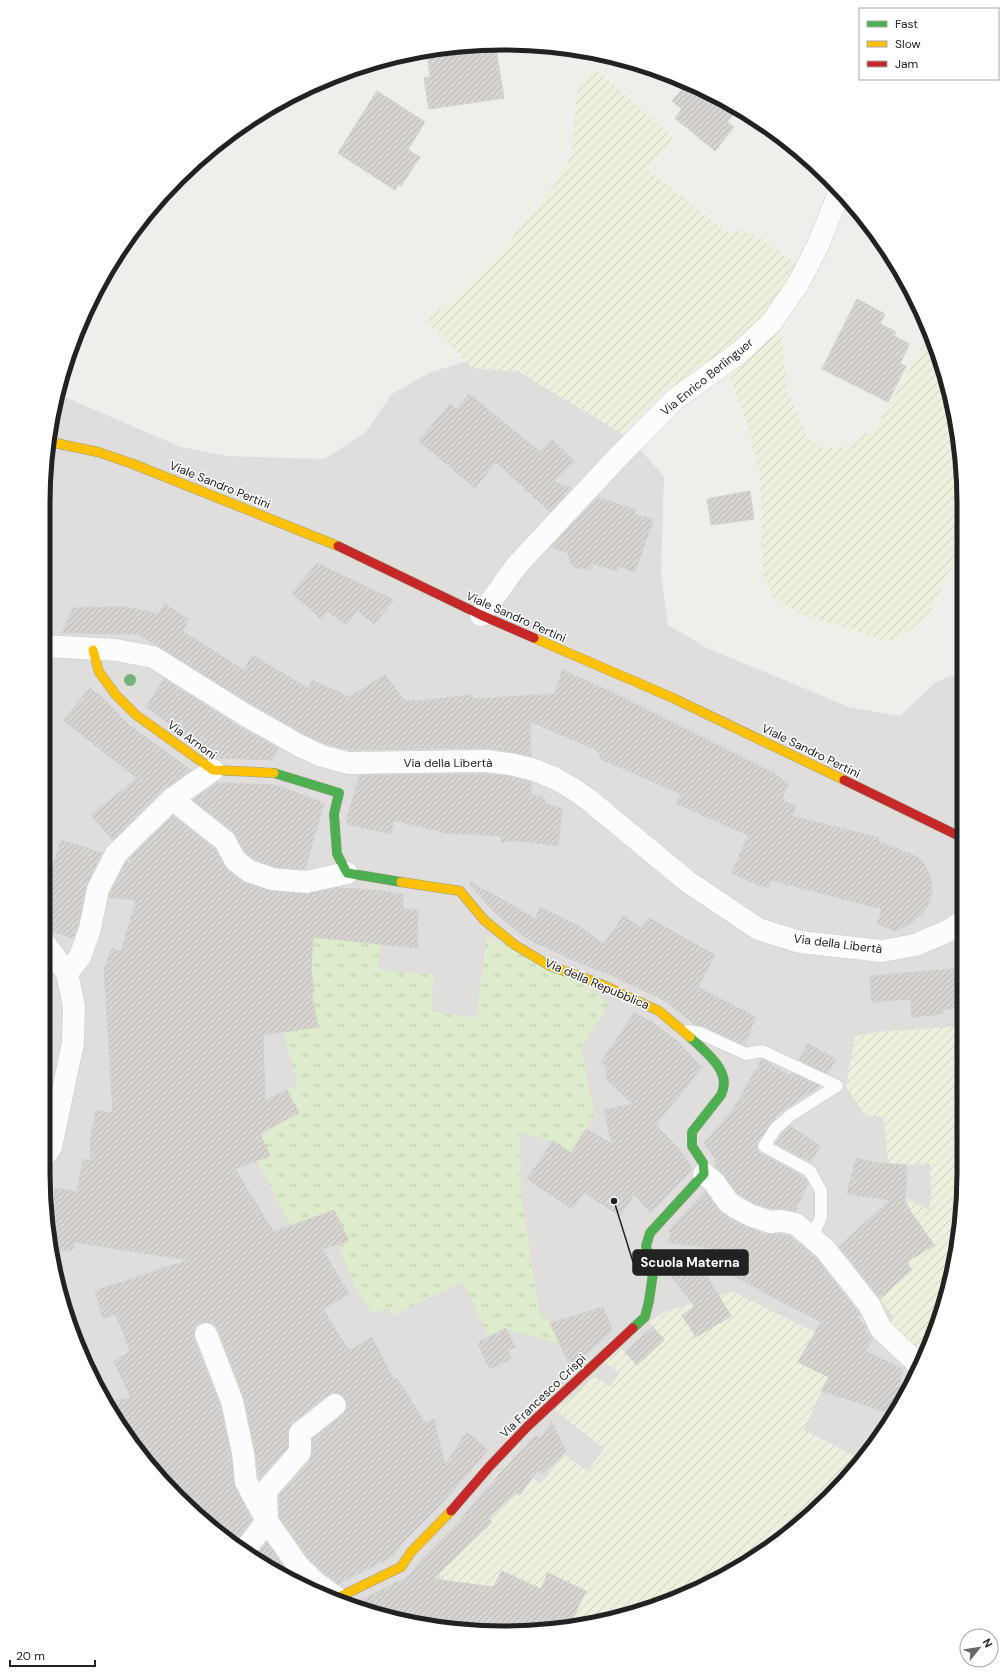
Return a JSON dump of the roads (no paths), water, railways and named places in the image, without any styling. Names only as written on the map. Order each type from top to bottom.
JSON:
[{"type":"street","name":"Via Enrico Berlinguer","points":[[481,615],[517,565],[617,458],[674,400],[740,352],[771,323],[798,284],[818,245],[837,197]]},
{"type":"street","name":"Viale Sandro Pertini","points":[[54,443],[98,452],[134,464],[321,538],[481,615],[673,698],[957,835]]},
{"type":"street","name":"Via della Libertà","points":[[50,646],[93,650],[116,650],[153,657],[248,716],[300,746],[322,756],[348,763],[486,761],[534,770],[554,778],[590,800],[687,881],[758,929],[800,942],[882,951],[916,945],[932,939],[957,925]]},
{"type":"street","name":"Via Arnoni","points":[[93,650],[99,672],[116,695],[136,715],[213,770],[278,772],[339,793],[334,814],[337,854],[347,873]]},
{"type":"street","points":[[67,973],[80,957],[90,929],[98,889],[116,854],[172,799],[213,770]]},
{"type":"street","name":"Via della Repubblica","points":[[172,799],[225,841],[236,860],[249,871],[272,879],[306,882],[347,873],[460,891],[484,920],[515,945],[550,966],[601,984],[659,1011],[684,1031],[716,1063],[722,1072],[725,1082],[721,1095],[692,1132],[693,1148],[704,1162],[704,1174]]},
{"type":"street","points":[[50,950],[67,973],[74,1006],[73,1042],[50,1148]]},
{"type":"street","points":[[704,1174],[714,1182],[728,1202],[735,1208],[750,1216],[770,1222],[781,1220],[796,1224],[812,1237],[825,1249],[870,1306],[882,1329],[915,1361]]},
{"type":"street","name":"Via Francesco Crispi","points":[[344,1596],[401,1567],[411,1552],[452,1510],[494,1461],[579,1377],[644,1317],[650,1301],[652,1273],[646,1246],[650,1233],[704,1174]]},
{"type":"street","points":[[206,1334],[232,1401],[243,1453],[246,1482],[267,1521],[299,1567],[321,1587]]},
{"type":"street","points":[[247,1547],[267,1521],[266,1492],[300,1452],[300,1433],[334,1404]]},
{"type":"lane","points":[[684,1031],[700,1033],[746,1054],[762,1051],[837,1086],[791,1115],[776,1128],[764,1146],[810,1171],[821,1191],[821,1217],[812,1237]]},
{"type":"place","name":"Scuola Materna","points":[[614,1201]]}]
